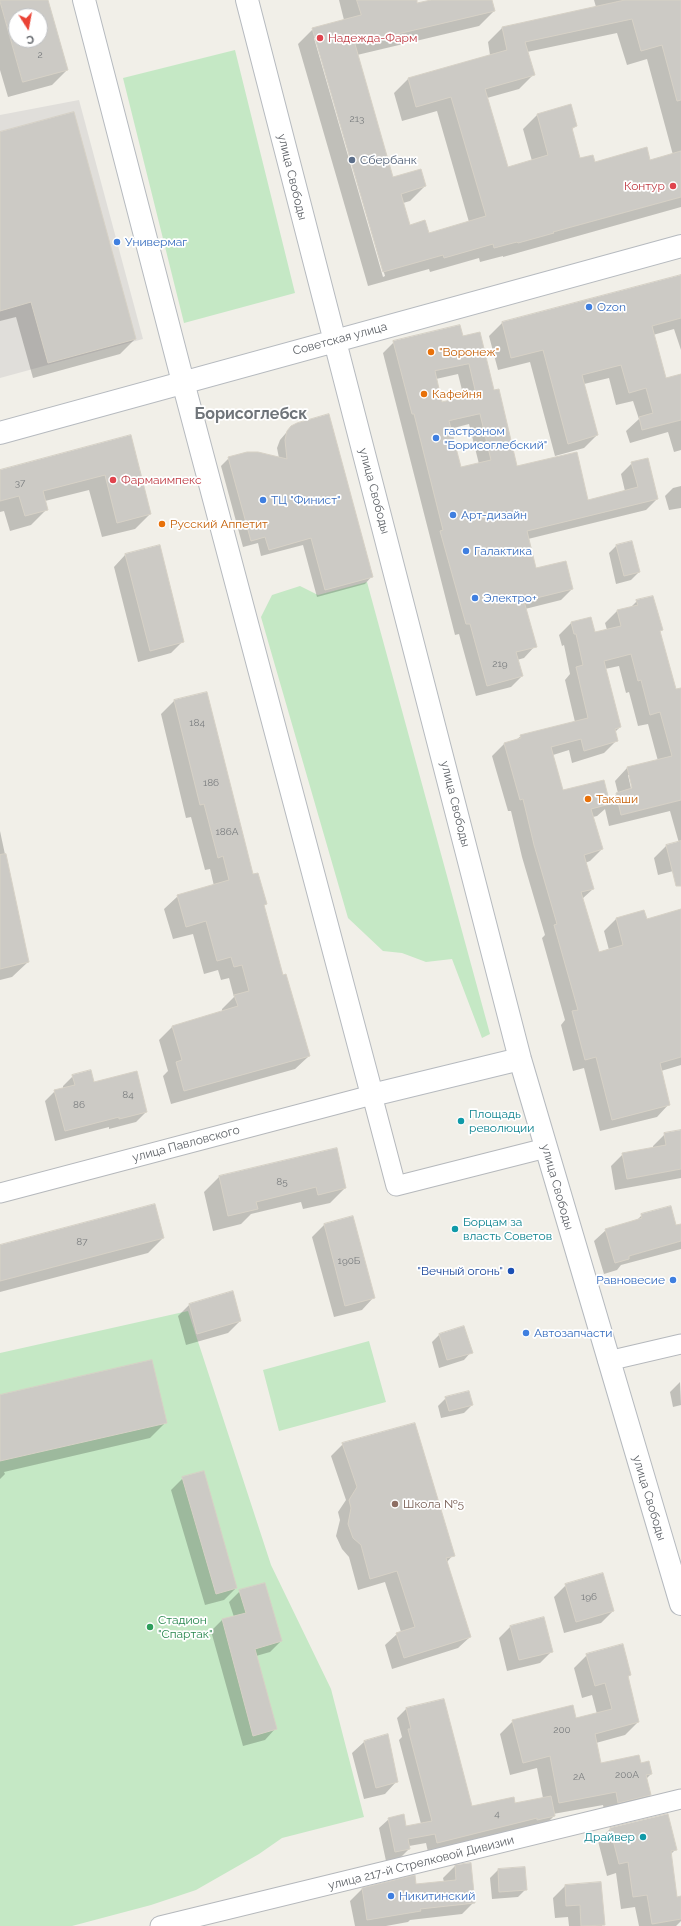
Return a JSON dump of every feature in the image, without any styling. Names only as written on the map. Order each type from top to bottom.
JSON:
[{"type":"main road","points":[[84,0],[183,382],[372,1095],[520,1060]]},
{"type":"main road","name":"улица Свободы","points":[[247,0],[520,1060],[681,1604]]},
{"type":"main road","name":"Советская улица","points":[[0,433],[681,246]]},
{"type":"street","points":[[372,1095],[396,1186],[546,1148]]},
{"type":"street","name":"улица Павловского","points":[[0,1193],[372,1095]]},
{"type":"street","points":[[608,1361],[681,1344]]},
{"type":"street","name":"улица 217-й Стрелковой Дивизии","points":[[160,1926],[681,1799]]},
{"type":"shaded area","points":[[79,100],[143,339],[0,378],[0,115]]},
{"type":"green space","points":[[235,50],[295,293],[184,323],[123,78]]},
{"type":"green space","points":[[367,582],[490,1034],[482,1038],[452,959],[426,962],[402,953],[383,951],[348,918],[261,617],[272,595],[300,586],[318,595]]},
{"type":"green space","name":"Стадион \"Спартак\"","points":[[188,1311],[271,1565],[331,1689],[364,1817],[282,1838],[259,1854],[196,1890],[151,1905],[72,1926],[0,1926],[0,1353]]},
{"type":"green space","points":[[369,1341],[386,1402],[279,1431],[263,1370]]},
{"type":"building","points":[[0,0],[48,0],[68,70],[23,82],[13,48],[48,48],[48,8],[8,8],[8,29]]},
{"type":"building","points":[[357,0],[417,0],[417,3],[431,0],[492,0],[495,11],[355,44],[393,177],[421,169],[426,186],[401,194],[410,225],[425,220],[429,233],[486,216],[451,97],[416,107],[408,78],[507,50],[502,27],[625,0],[681,0],[681,100],[677,101],[662,45],[641,51],[632,19],[525,42],[535,75],[485,89],[508,167],[548,155],[537,114],[571,104],[577,126],[572,128],[580,158],[593,155],[595,162],[647,147],[650,160],[681,151],[681,197],[518,243],[494,248],[493,244],[444,258],[443,255],[383,272],[312,28],[361,15]]},
{"type":"building","points":[[74,112],[136,339],[48,363],[31,302],[0,311],[0,132]]},
{"type":"building","points":[[681,275],[681,318],[652,326],[666,378],[681,374],[681,420],[642,430],[639,417],[653,413],[646,388],[629,393],[621,365],[582,375],[598,435],[568,444],[543,350],[511,358],[502,322]]},
{"type":"building","points":[[460,325],[463,336],[480,332],[494,390],[499,389],[517,466],[577,452],[588,500],[638,487],[631,462],[648,458],[658,499],[527,531],[536,568],[566,561],[573,589],[524,601],[537,647],[516,652],[523,676],[487,686],[470,624],[466,624],[440,531],[443,530],[414,414],[412,414],[393,341]],"holes":[[[469,364],[476,394],[442,402],[435,371]],[[480,414],[491,460],[461,467],[449,421]]]},
{"type":"building","points":[[329,414],[373,577],[325,590],[311,538],[269,550],[265,537],[251,541],[228,457],[247,452],[258,452],[287,459],[285,440],[287,431],[291,426]]},
{"type":"building","points":[[131,435],[151,514],[117,523],[105,475],[43,491],[48,510],[25,516],[19,496],[0,501],[0,470]]},
{"type":"building","points":[[632,541],[640,572],[624,576],[616,545]]},
{"type":"building","points":[[160,545],[184,642],[150,651],[125,554]]},
{"type":"building","points":[[653,596],[663,630],[660,631],[676,689],[681,688],[681,800],[621,815],[616,793],[632,788],[627,767],[672,756],[660,712],[650,715],[641,680],[638,681],[631,654],[604,661],[621,727],[615,729],[618,741],[584,751],[581,739],[551,747],[563,790],[604,780],[610,804],[591,809],[603,849],[584,855],[594,889],[581,892],[599,952],[623,945],[616,918],[644,910],[647,919],[681,909],[681,1057],[660,1063],[670,1105],[612,1120],[596,1057],[585,1060],[572,1011],[578,1010],[554,925],[557,924],[534,845],[523,799],[520,800],[504,743],[521,738],[520,735],[588,718],[576,667],[583,665],[576,634],[574,634],[571,622],[591,617],[595,632],[621,626],[617,610],[638,605],[636,600]]},
{"type":"building","points":[[207,692],[253,874],[258,873],[267,904],[264,905],[283,975],[286,974],[310,1056],[184,1091],[176,1062],[182,1060],[172,1026],[238,1006],[234,995],[249,991],[242,965],[234,967],[231,957],[217,961],[206,921],[186,927],[177,895],[229,880],[223,856],[218,858],[204,804],[200,805],[174,700]]},
{"type":"building","points":[[681,841],[681,886],[676,886],[666,845]]},
{"type":"building","points":[[6,854],[29,962],[0,969],[0,855]]},
{"type":"building","points":[[91,1070],[94,1082],[137,1071],[147,1112],[119,1119],[119,1117],[65,1131],[54,1090],[75,1085],[72,1075]]},
{"type":"building","points":[[681,1130],[681,1169],[627,1179],[622,1153],[666,1145],[664,1133]]},
{"type":"building","points":[[337,1148],[346,1188],[318,1195],[316,1187],[256,1202],[258,1209],[228,1216],[219,1176]]},
{"type":"building","points":[[155,1204],[164,1238],[0,1281],[0,1245]]},
{"type":"building","points":[[671,1206],[676,1225],[681,1224],[681,1241],[629,1256],[629,1259],[615,1263],[605,1229],[642,1218],[641,1214]]},
{"type":"building","points":[[353,1216],[375,1298],[345,1306],[324,1224]]},
{"type":"building","points":[[233,1291],[241,1321],[197,1334],[189,1304]]},
{"type":"building","points":[[464,1326],[473,1353],[447,1360],[439,1334]]},
{"type":"building","points":[[152,1360],[167,1423],[0,1461],[0,1395]]},
{"type":"building","points":[[469,1391],[473,1405],[449,1411],[445,1397]]},
{"type":"building","name":"Школа №5","points":[[415,1423],[455,1556],[446,1558],[471,1637],[404,1658],[396,1633],[415,1627],[397,1571],[370,1579],[361,1545],[353,1538],[348,1524],[351,1508],[349,1500],[357,1487],[342,1443]]},
{"type":"building","points":[[204,1471],[237,1588],[216,1594],[182,1477]]},
{"type":"building","points":[[603,1573],[614,1611],[576,1622],[565,1584]]},
{"type":"building","points":[[265,1583],[282,1641],[255,1649],[277,1729],[253,1736],[222,1619],[246,1613],[239,1590]]},
{"type":"building","points":[[544,1617],[553,1652],[519,1660],[510,1626]]},
{"type":"building","points":[[623,1644],[631,1675],[628,1676],[639,1722],[595,1734],[601,1763],[639,1755],[641,1763],[649,1761],[652,1774],[646,1775],[651,1795],[618,1803],[616,1792],[559,1803],[550,1756],[523,1763],[512,1720],[573,1705],[576,1718],[612,1709],[605,1683],[595,1686],[586,1654]]},
{"type":"building","points":[[444,1699],[472,1806],[514,1797],[515,1803],[551,1796],[555,1816],[537,1820],[537,1818],[437,1843],[435,1834],[408,1839],[410,1849],[395,1852],[388,1818],[404,1814],[406,1826],[432,1821],[408,1729],[411,1729],[406,1708]]},
{"type":"building","points":[[388,1734],[398,1782],[376,1788],[364,1741]]},
{"type":"building","points":[[668,1814],[677,1850],[671,1851],[677,1897],[681,1896],[681,1919],[652,1924],[647,1895],[633,1897],[628,1862],[619,1864],[610,1828]]},
{"type":"building","points":[[471,1863],[475,1903],[420,1909],[421,1911],[367,1920],[362,1888],[415,1875],[416,1884],[456,1880],[455,1865]]},
{"type":"building","points":[[525,1867],[527,1890],[499,1892],[498,1869]]},
{"type":"building","points":[[601,1882],[605,1925],[581,1926],[580,1905],[566,1906],[565,1885]]},
{"type":"place","name":"Надежда-Фарм","points":[[320,38]]},
{"type":"place","name":"Сбербанк","points":[[352,160]]},
{"type":"place","name":"Контур","points":[[673,186]]},
{"type":"place","name":"Универмаг","points":[[117,242]]},
{"type":"place","name":"Ozon","points":[[589,307]]},
{"type":"place","name":"\"Воронеж\"","points":[[431,352]]},
{"type":"place","name":"Кафейня","points":[[424,394]]},
{"type":"place","name":"гастроном \"Борисоглебский\"","points":[[436,438]]},
{"type":"place","name":"Фармаимпекс","points":[[113,480]]},
{"type":"place","name":"ТЦ \"Финист\"","points":[[263,500]]},
{"type":"place","name":"Арт-дизайн","points":[[453,515]]},
{"type":"place","name":"Русский Аппетит","points":[[162,524]]},
{"type":"place","name":"Галактика","points":[[466,551]]},
{"type":"place","name":"Электро+","points":[[475,598]]},
{"type":"place","name":"Такаши","points":[[588,799]]},
{"type":"place","name":"Площадь революции","points":[[461,1121]]},
{"type":"place","name":"Борцам за власть Советов","points":[[455,1229]]},
{"type":"place","name":"\"Вечный огонь\"","points":[[511,1271]]},
{"type":"place","name":"Равновесие","points":[[673,1280]]},
{"type":"place","name":"Автозапчасти","points":[[526,1333]]},
{"type":"place","name":"Школа №5","points":[[395,1504]]},
{"type":"place","name":"Стадион \"Спартак\"","points":[[150,1627]]},
{"type":"place","name":"Драйвер","points":[[643,1837]]},
{"type":"place","name":"Никитинский","points":[[391,1896]]},
{"type":"district","name":"Борисоглебск","points":[[251,414]]}]
